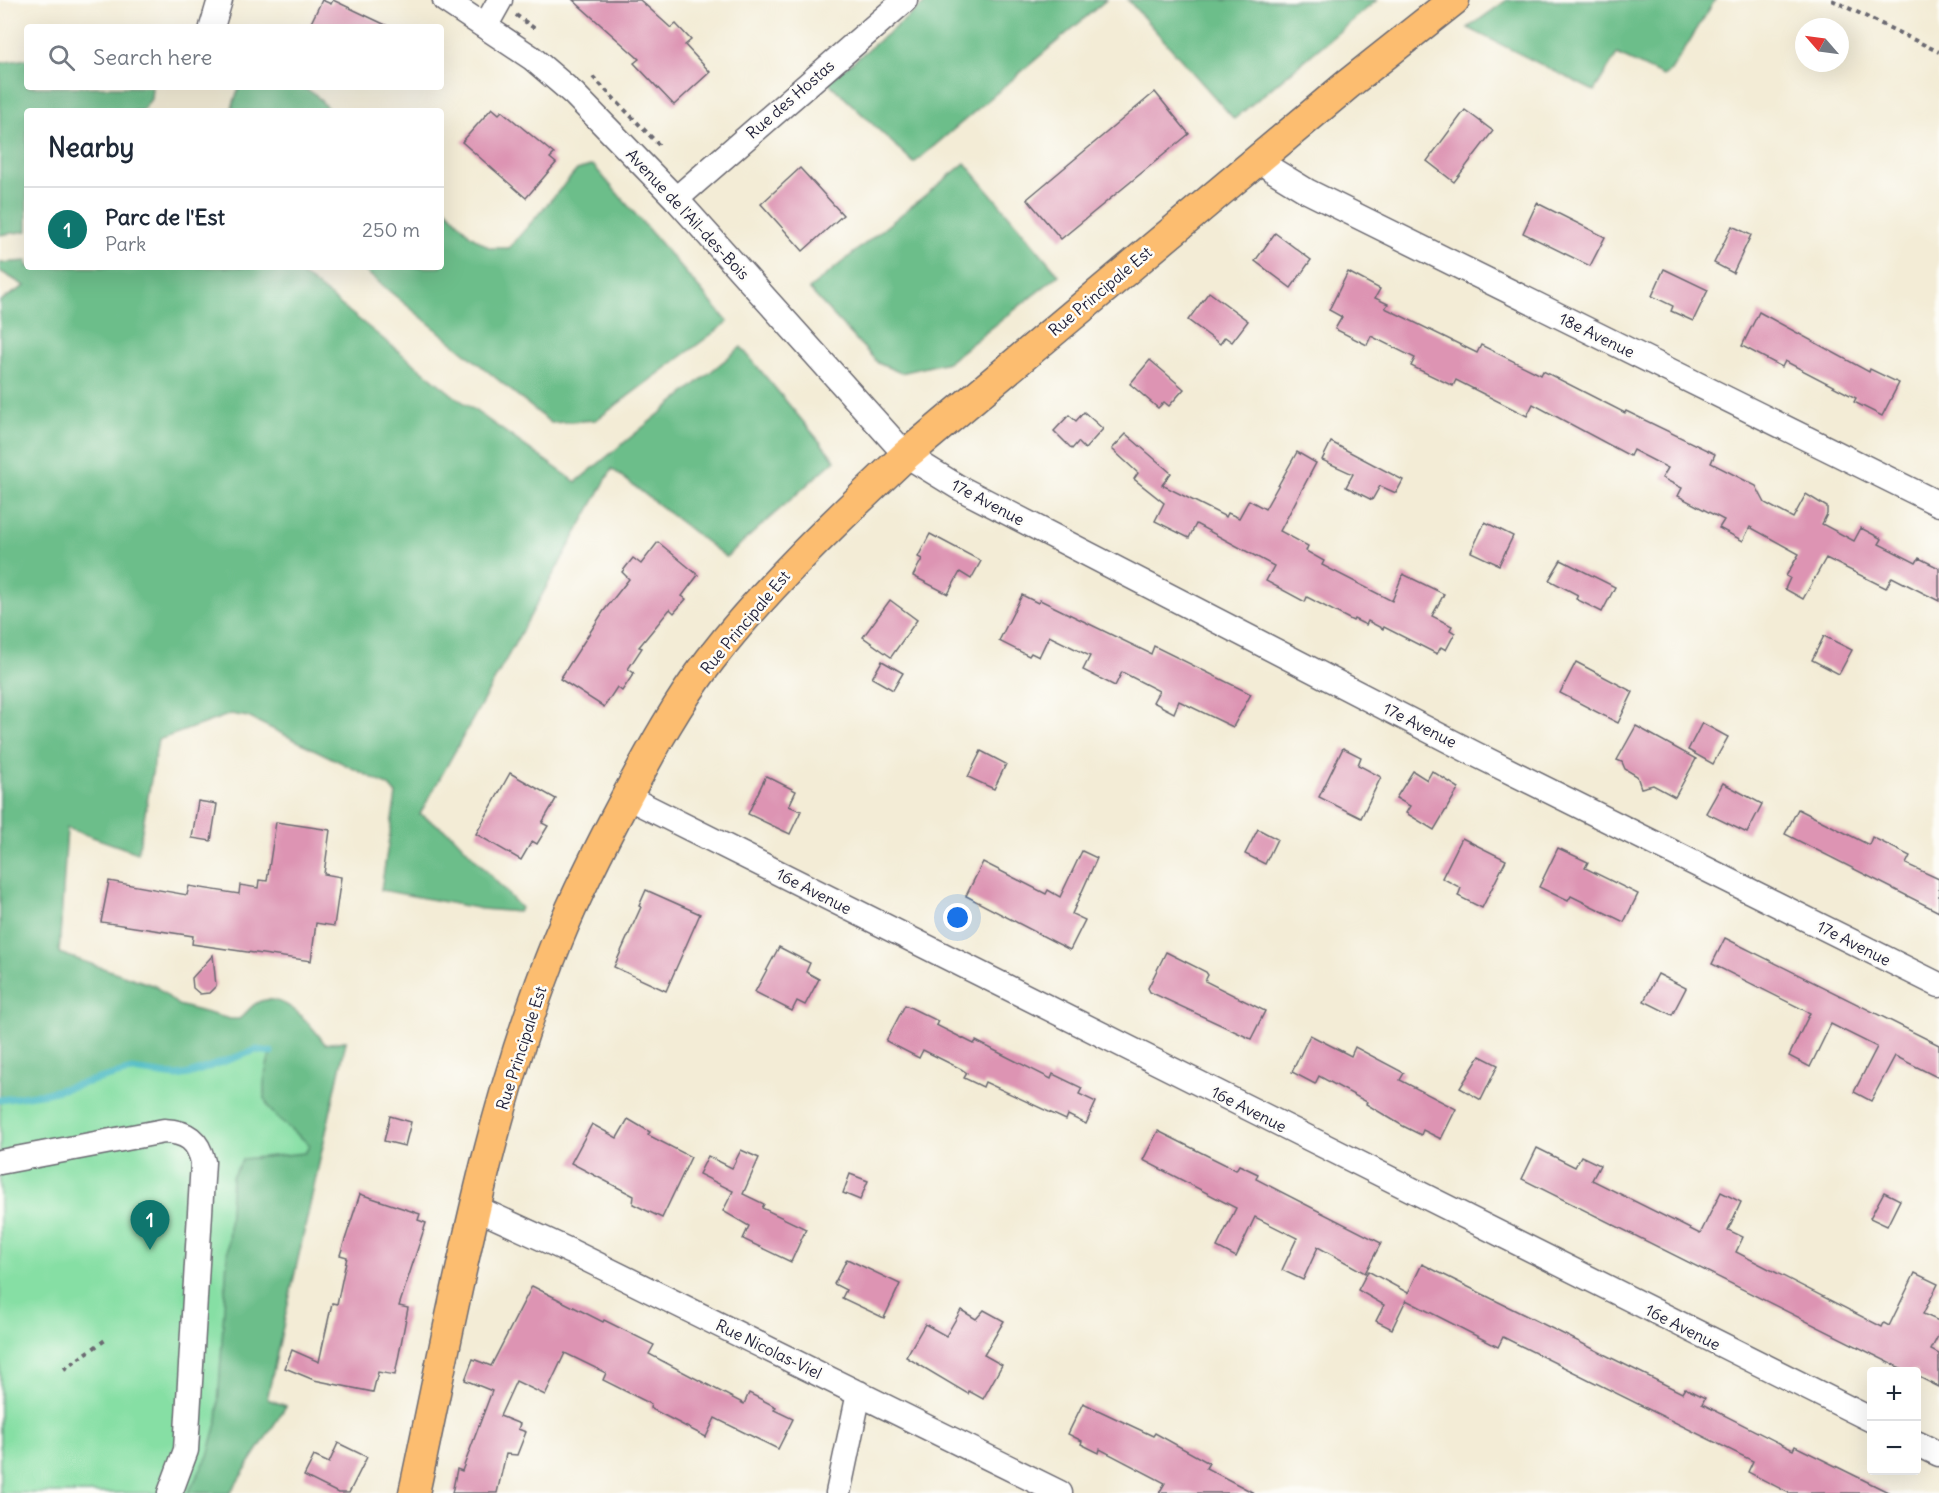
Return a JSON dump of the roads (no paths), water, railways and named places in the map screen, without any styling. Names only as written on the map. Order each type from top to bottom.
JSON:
[{"type":"main road","name":"Rue Principale Est","points":[[414,1493],[476,1208],[503,1099],[557,939],[585,877],[627,797],[681,703],[740,624],[811,547],[906,455],[1259,158],[1454,0]]},
{"type":"street","points":[[213,24],[220,0]]},
{"type":"street","name":"Avenue de l'Ail-des-Bois","points":[[446,0],[532,58],[574,94],[676,199],[906,455]]},
{"type":"street","points":[[486,25],[500,0]]},
{"type":"street","name":"Rue des Hostas","points":[[676,199],[905,0]]},
{"type":"street","name":"18e Avenue","points":[[1259,158],[1271,169],[1307,191],[1939,504]]},
{"type":"street","name":"17e Avenue","points":[[906,455],[958,487],[1444,738],[1939,985]]},
{"type":"street","name":"16e Avenue","points":[[627,797],[1867,1417]]},
{"type":"street","points":[[0,1162],[164,1131],[178,1131],[191,1137],[200,1148],[203,1162],[186,1450],[170,1493]]},
{"type":"street","name":"Rue Nicolas-Viel","points":[[476,1208],[572,1252],[1060,1493]]},
{"type":"street","points":[[838,1493],[859,1393]]},
{"type":"street","points":[[1921,1445],[1939,1454]]},
{"type":"waterway","points":[[0,1100],[47,1093],[132,1070],[176,1076],[189,1074],[256,1050],[271,1052]]},
{"type":"place","name":"Parc de l'Est","points":[[150,1250]]}]
